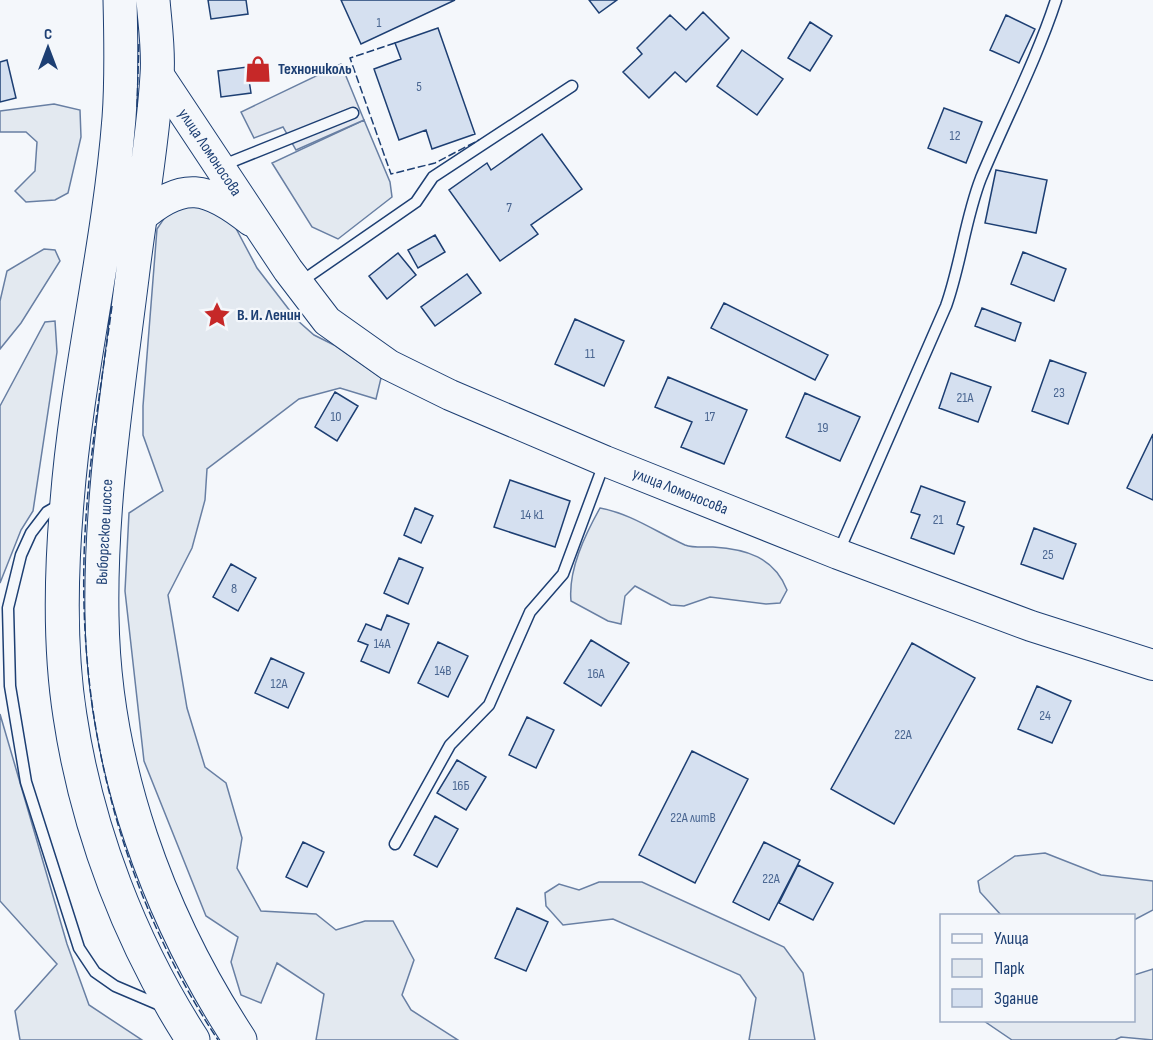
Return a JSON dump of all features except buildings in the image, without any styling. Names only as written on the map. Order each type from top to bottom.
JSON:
[{"type":"main road","points":[[120,0],[119,119],[67,501],[63,628],[70,715],[90,816],[129,920],[175,1012],[193,1040]]},
{"type":"main road","name":"Выборгское шоссе","points":[[153,0],[158,74],[105,508],[102,618],[110,708],[129,804],[168,906],[213,998],[240,1040]]},
{"type":"street","name":"улица Ломоносова","points":[[158,74],[298,284],[327,321],[389,365],[450,395],[605,461],[838,554],[1030,626],[1153,665]]},
{"type":"street","name":"улица Ломоносова","points":[[139,219],[171,195],[199,192],[229,203],[263,230]]},
{"type":"lane","points":[[838,554],[946,306],[957,273],[981,179],[1044,35],[1056,0]]},
{"type":"lane","points":[[298,284],[416,202],[433,177],[572,86]]},
{"type":"lane","points":[[221,166],[353,113]]},
{"type":"lane","points":[[395,843],[450,746],[489,705],[530,612],[563,574],[605,461]]},
{"type":"lane","points":[[67,501],[47,512],[31,533],[21,555],[8,608],[10,686],[26,782],[79,948],[95,972],[115,986],[175,1012]]},
{"type":"green space","points":[[54,104],[80,110],[81,137],[68,193],[55,200],[26,202],[15,191],[35,171],[37,142],[26,132],[0,132],[0,111]]},
{"type":"green space","points":[[364,120],[390,182],[392,197],[338,239],[312,227],[272,163]]},
{"type":"green space","points":[[188,202],[232,221],[257,268],[297,320],[314,335],[334,345],[381,378],[376,399],[340,388],[299,399],[207,469],[205,500],[192,548],[168,595],[187,708],[205,767],[226,783],[242,838],[237,868],[261,911],[316,914],[336,930],[365,921],[393,921],[414,960],[402,995],[411,1010],[458,1040],[316,1040],[324,994],[277,963],[261,1003],[241,995],[231,962],[238,937],[206,916],[144,761],[125,591],[129,513],[163,491],[143,435],[143,406],[157,229],[171,208]]},
{"type":"green space","points":[[44,249],[55,250],[60,261],[21,323],[0,349],[0,301],[7,271]]},
{"type":"green space","points":[[55,321],[57,352],[33,511],[21,530],[0,583],[0,406],[45,322]]},
{"type":"green space","points":[[600,508],[633,519],[685,545],[737,550],[757,557],[767,562],[775,570],[787,590],[780,603],[766,604],[710,597],[684,606],[671,605],[635,586],[625,596],[621,624],[608,621],[571,601],[575,565],[583,541]]},
{"type":"green space","points":[[0,714],[67,944],[89,1005],[142,1040],[20,1040],[15,1011],[57,964],[0,901]]},
{"type":"green space","points":[[1045,853],[1101,875],[1153,881],[1153,910],[1135,919],[1135,914],[1000,914],[980,892],[978,881],[1015,856]]},
{"type":"green space","points":[[599,882],[642,882],[784,947],[803,973],[815,1040],[749,1040],[756,998],[740,975],[613,919],[563,925],[546,906],[545,893],[559,884],[579,890]]},
{"type":"green space","points":[[1153,969],[1153,1040],[1121,1037],[1115,1040],[1012,1040],[985,1022],[1135,1022],[1135,975]]},
{"type":"shaded area","points":[[341,64],[364,120],[296,150],[283,127],[254,138],[241,112]]},
{"type":"fence","points":[[137,107],[139,41]]},
{"type":"fence","points":[[395,43],[350,58],[391,174],[435,163],[479,140]]},
{"type":"fence","points":[[112,306],[87,504],[84,575],[86,646],[94,715],[107,784],[126,851],[151,916],[182,979],[218,1040]]},
{"type":"place","name":"Технониколь","points":[[258,69]]},
{"type":"place","name":"В. И. Ленин","points":[[217,315]]}]
